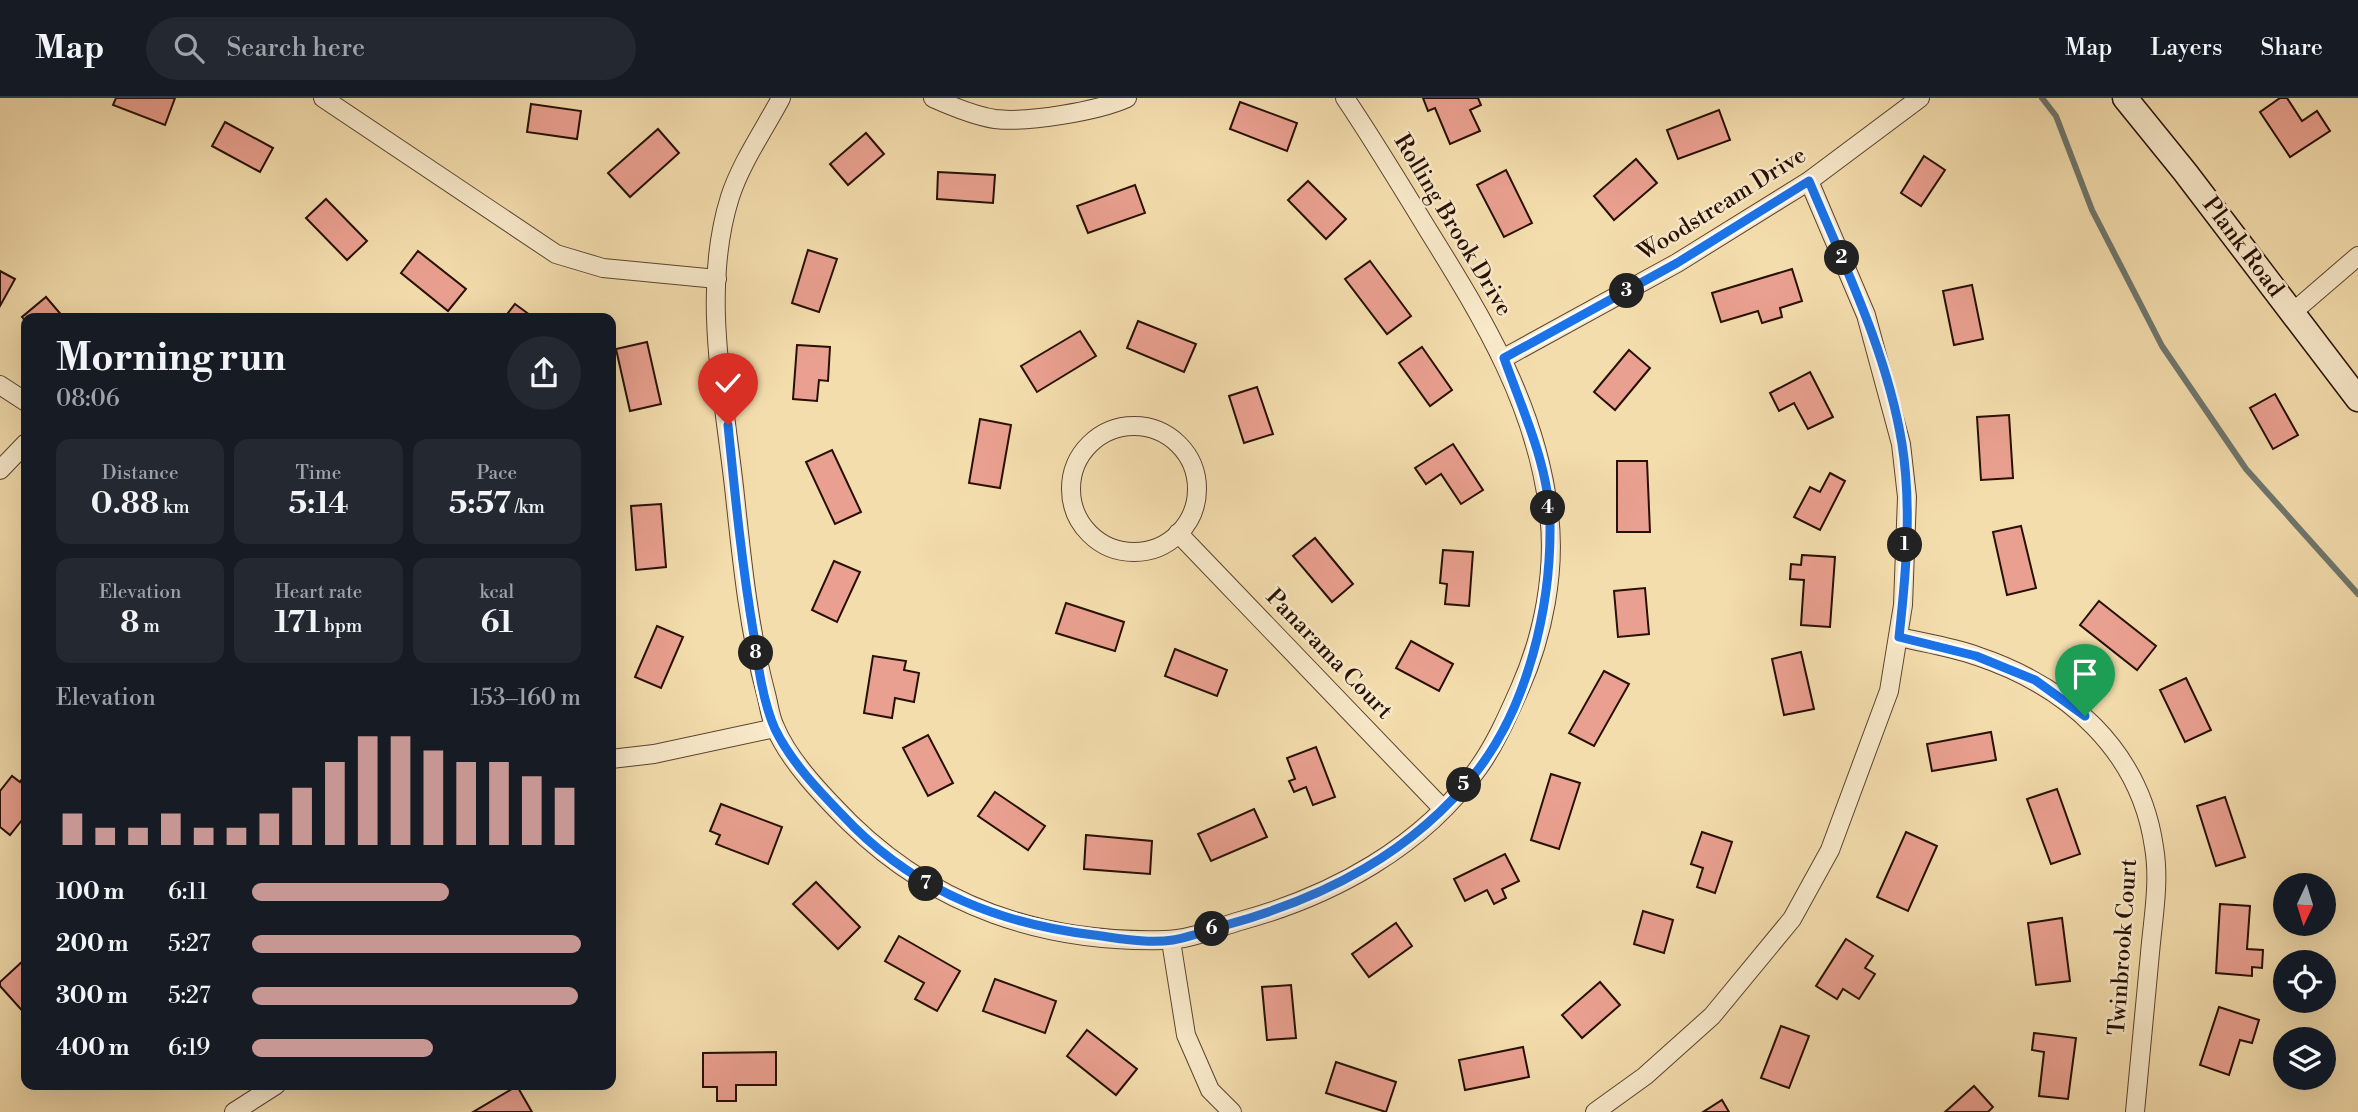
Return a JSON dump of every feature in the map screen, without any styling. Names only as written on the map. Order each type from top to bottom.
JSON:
[{"type":"street","points":[[323,98],[556,254],[603,268],[717,279]]},
{"type":"street","name":"Rolling Brook Drive","points":[[780,98],[732,190],[721,229],[717,279],[719,339],[745,584],[758,666],[775,728],[820,793],[880,852],[910,874],[960,901],[1010,920],[1053,930],[1171,941],[1272,912],[1324,892],[1380,862],[1443,809],[1478,769],[1500,733],[1535,653],[1548,587],[1550,521],[1541,463],[1504,358],[1474,304],[1345,98]]},
{"type":"street","points":[[933,98],[995,119],[1052,116],[1112,105],[1127,98]]},
{"type":"street","name":"Woodstream Drive","points":[[1504,358],[1677,263],[1809,181],[1920,98]]},
{"type":"street","name":"Plank Road","points":[[2125,98],[2358,399]]},
{"type":"street","points":[[1603,1110],[1712,1016],[1792,919],[1830,850],[1843,820],[1889,691],[1899,637],[1907,497],[1902,444],[1866,314],[1809,181]]},
{"type":"street","points":[[2293,312],[2358,256]]},
{"type":"street","points":[[0,385],[21,399]]},
{"type":"street","points":[[1133,427],[1157,431],[1178,444],[1192,465],[1197,489],[1192,513],[1178,533],[1158,547],[1134,552],[1110,547],[1090,534],[1076,514],[1071,490],[1075,466],[1088,446],[1109,432],[1133,427]]},
{"type":"street","points":[[0,470],[21,448]]},
{"type":"street","name":"Panarama Court","points":[[1178,533],[1443,809]]},
{"type":"street","name":"Twinbrook Court","points":[[1899,637],[1976,656],[2035,680],[2085,716],[2115,749],[2135,778],[2149,820],[2157,883],[2135,1112]]},
{"type":"street","points":[[616,758],[654,754],[775,728]]},
{"type":"street","points":[[1171,941],[1186,1035],[1210,1090],[1232,1112]]},
{"type":"street","points":[[234,1112],[267,1090]]},
{"type":"building","points":[[116,98],[175,98],[165,125],[113,105]]},
{"type":"building","points":[[1423,98],[1478,98],[1481,105],[1470,110],[1480,131],[1450,144],[1435,108],[1428,111]]},
{"type":"building","points":[[2280,98],[2287,98],[2302,121],[2317,111],[2330,131],[2290,157],[2260,112]]},
{"type":"building","points":[[1240,102],[1297,123],[1287,151],[1230,129]]},
{"type":"building","points":[[531,104],[581,111],[577,139],[527,132]]},
{"type":"building","points":[[1719,110],[1730,140],[1678,159],[1667,130]]},
{"type":"building","points":[[225,122],[273,148],[260,172],[212,146]]},
{"type":"building","points":[[658,129],[679,153],[630,197],[608,173]]},
{"type":"building","points":[[866,133],[884,154],[848,185],[830,164]]},
{"type":"building","points":[[1924,156],[1945,170],[1921,206],[1901,193]]},
{"type":"building","points":[[1636,159],[1657,183],[1614,220],[1594,196]]},
{"type":"building","points":[[1506,170],[1532,223],[1504,237],[1477,185]]},
{"type":"building","points":[[938,172],[995,175],[993,203],[937,199]]},
{"type":"building","points":[[1308,181],[1346,219],[1326,239],[1288,200]]},
{"type":"building","points":[[1135,185],[1145,213],[1088,233],[1077,206]]},
{"type":"building","points":[[326,199],[367,241],[347,260],[306,218]]},
{"type":"building","points":[[808,250],[837,259],[819,312],[792,303]]},
{"type":"building","points":[[418,251],[466,289],[448,311],[401,273]]},
{"type":"building","points":[[1370,261],[1411,316],[1387,334],[1345,279]]},
{"type":"building","points":[[1792,269],[1802,301],[1780,308],[1782,317],[1762,323],[1758,311],[1721,322],[1712,293]]},
{"type":"building","points":[[0,271],[15,279],[0,306]]},
{"type":"building","points":[[1972,285],[1983,339],[1954,345],[1943,291]]},
{"type":"building","points":[[46,297],[60,313],[27,313]]},
{"type":"building","points":[[515,304],[527,313],[508,313]]},
{"type":"building","points":[[1138,321],[1196,344],[1184,372],[1127,348]]},
{"type":"building","points":[[1080,331],[1096,356],[1037,392],[1021,366]]},
{"type":"building","points":[[647,342],[661,404],[630,411],[616,349]]},
{"type":"building","points":[[797,345],[830,347],[828,381],[819,380],[817,401],[793,399]]},
{"type":"building","points":[[1422,347],[1452,390],[1430,406],[1399,363]]},
{"type":"building","points":[[1629,350],[1650,368],[1615,410],[1594,392]]},
{"type":"building","points":[[1810,372],[1833,417],[1808,429],[1794,403],[1779,411],[1770,393]]},
{"type":"building","points":[[1257,387],[1273,434],[1244,443],[1229,396]]},
{"type":"building","points":[[2275,394],[2298,435],[2273,449],[2250,408]]},
{"type":"building","points":[[2009,415],[2013,478],[1981,480],[1977,417]]},
{"type":"building","points":[[980,419],[1011,425],[1000,488],[969,483]]},
{"type":"building","points":[[1453,444],[1483,490],[1461,504],[1441,474],[1426,484],[1415,468]]},
{"type":"building","points":[[832,450],[861,512],[835,524],[806,462]]},
{"type":"building","points":[[1617,461],[1647,461],[1650,532],[1617,532]]},
{"type":"building","points":[[1830,473],[1845,481],[1820,530],[1794,517],[1810,487],[1820,492]]},
{"type":"building","points":[[661,504],[666,567],[636,570],[631,506]]},
{"type":"building","points":[[2021,526],[2036,588],[2007,595],[1993,532]]},
{"type":"building","points":[[1315,538],[1353,584],[1332,602],[1293,556]]},
{"type":"building","points":[[1443,550],[1473,552],[1469,606],[1445,604],[1447,584],[1440,583]]},
{"type":"building","points":[[1802,555],[1835,557],[1830,627],[1801,625],[1804,580],[1790,579],[1791,564],[1801,565]]},
{"type":"building","points":[[834,561],[860,572],[837,622],[812,610]]},
{"type":"building","points":[[1645,588],[1649,634],[1618,637],[1614,591]]},
{"type":"building","points":[[2099,601],[2156,646],[2137,670],[2080,625]]},
{"type":"building","points":[[1066,603],[1124,622],[1115,651],[1056,633]]},
{"type":"building","points":[[657,626],[683,637],[661,688],[635,677]]},
{"type":"building","points":[[1411,641],[1453,664],[1439,691],[1396,668]]},
{"type":"building","points":[[1175,649],[1227,670],[1217,696],[1165,676]]},
{"type":"building","points":[[1801,652],[1814,709],[1784,715],[1772,659]]},
{"type":"building","points":[[873,656],[906,661],[904,670],[919,673],[914,702],[895,698],[892,718],[864,713]]},
{"type":"building","points":[[1604,671],[1629,684],[1594,746],[1569,733]]},
{"type":"building","points":[[2186,678],[2211,730],[2185,742],[2160,690]]},
{"type":"building","points":[[1991,732],[1996,760],[1932,771],[1927,744]]},
{"type":"building","points":[[928,735],[953,783],[928,796],[903,748]]},
{"type":"building","points":[[1316,747],[1335,797],[1313,805],[1306,787],[1294,792],[1289,781],[1295,779],[1287,758]]},
{"type":"building","points":[[1551,774],[1580,783],[1559,849],[1531,840]]},
{"type":"building","points":[[12,776],[20,782],[21,821],[10,835],[0,827],[0,791]]},
{"type":"building","points":[[2057,789],[2080,854],[2051,864],[2027,799]]},
{"type":"building","points":[[995,792],[1045,826],[1028,850],[978,816]]},
{"type":"building","points":[[2225,797],[2245,857],[2216,866],[2197,806]]},
{"type":"building","points":[[721,804],[782,827],[768,864],[716,844],[720,835],[710,831]]},
{"type":"building","points":[[1254,809],[1267,837],[1211,861],[1198,834]]},
{"type":"building","points":[[1702,832],[1732,842],[1715,893],[1697,887],[1703,868],[1691,864]]},
{"type":"building","points":[[1906,832],[1937,846],[1908,911],[1877,897]]},
{"type":"building","points":[[1086,835],[1152,841],[1150,874],[1084,869]]},
{"type":"building","points":[[1505,854],[1519,881],[1502,889],[1506,898],[1494,904],[1487,890],[1465,901],[1454,879]]},
{"type":"building","points":[[816,882],[860,927],[838,949],[793,904]]},
{"type":"building","points":[[2220,904],[2250,906],[2247,949],[2263,950],[2262,968],[2252,967],[2252,976],[2216,973]]},
{"type":"building","points":[[1643,911],[1673,920],[1664,953],[1634,944]]},
{"type":"building","points":[[2062,918],[2070,981],[2036,985],[2028,923]]},
{"type":"building","points":[[1396,923],[1412,946],[1369,977],[1352,954]]},
{"type":"building","points":[[899,936],[960,971],[937,1011],[915,999],[924,983],[885,961]]},
{"type":"building","points":[[1846,939],[1873,956],[1865,968],[1875,974],[1859,999],[1843,989],[1837,999],[1816,986]]},
{"type":"building","points":[[21,963],[21,1009],[0,986],[0,982]]},
{"type":"building","points":[[995,979],[1056,1001],[1045,1033],[983,1011]]},
{"type":"building","points":[[1600,982],[1620,1005],[1582,1038],[1562,1015]]},
{"type":"building","points":[[1291,985],[1296,1038],[1267,1040],[1262,987]]},
{"type":"building","points":[[2219,1007],[2259,1020],[2252,1043],[2240,1040],[2229,1075],[2200,1065]]},
{"type":"building","points":[[1781,1026],[1809,1036],[1789,1088],[1761,1078]]},
{"type":"building","points":[[1087,1030],[1137,1069],[1116,1095],[1067,1056]]},
{"type":"building","points":[[2034,1033],[2076,1038],[2068,1099],[2039,1096],[2044,1052],[2032,1050]]},
{"type":"building","points":[[1523,1047],[1529,1077],[1465,1090],[1459,1060]]},
{"type":"building","points":[[776,1052],[776,1085],[736,1085],[736,1101],[717,1101],[717,1087],[703,1087],[703,1053]]},
{"type":"building","points":[[1336,1062],[1396,1082],[1386,1112],[1326,1093]]},
{"type":"building","points":[[1974,1086],[1993,1107],[1988,1112],[1945,1112]]},
{"type":"building","points":[[510,1090],[519,1090],[532,1112],[473,1112]]},
{"type":"building","points":[[1722,1100],[1729,1112],[1703,1112]]},
{"type":"waterway","points":[[2042,98],[2056,116],[2092,210],[2162,346],[2246,469],[2358,594]]},
{"type":"route","points":[[728,425],[745,584],[758,666],[775,728],[820,793],[880,852],[910,874],[960,901],[1010,920],[1053,930],[1171,941],[1272,912],[1324,892],[1380,862],[1443,809],[1478,769],[1500,733],[1535,653],[1548,587],[1550,521],[1541,463],[1504,358],[1677,263],[1809,181],[1866,314],[1886,377],[1902,444],[1907,497],[1903,606],[1899,637],[1976,656],[2035,680],[2085,716]]}]
